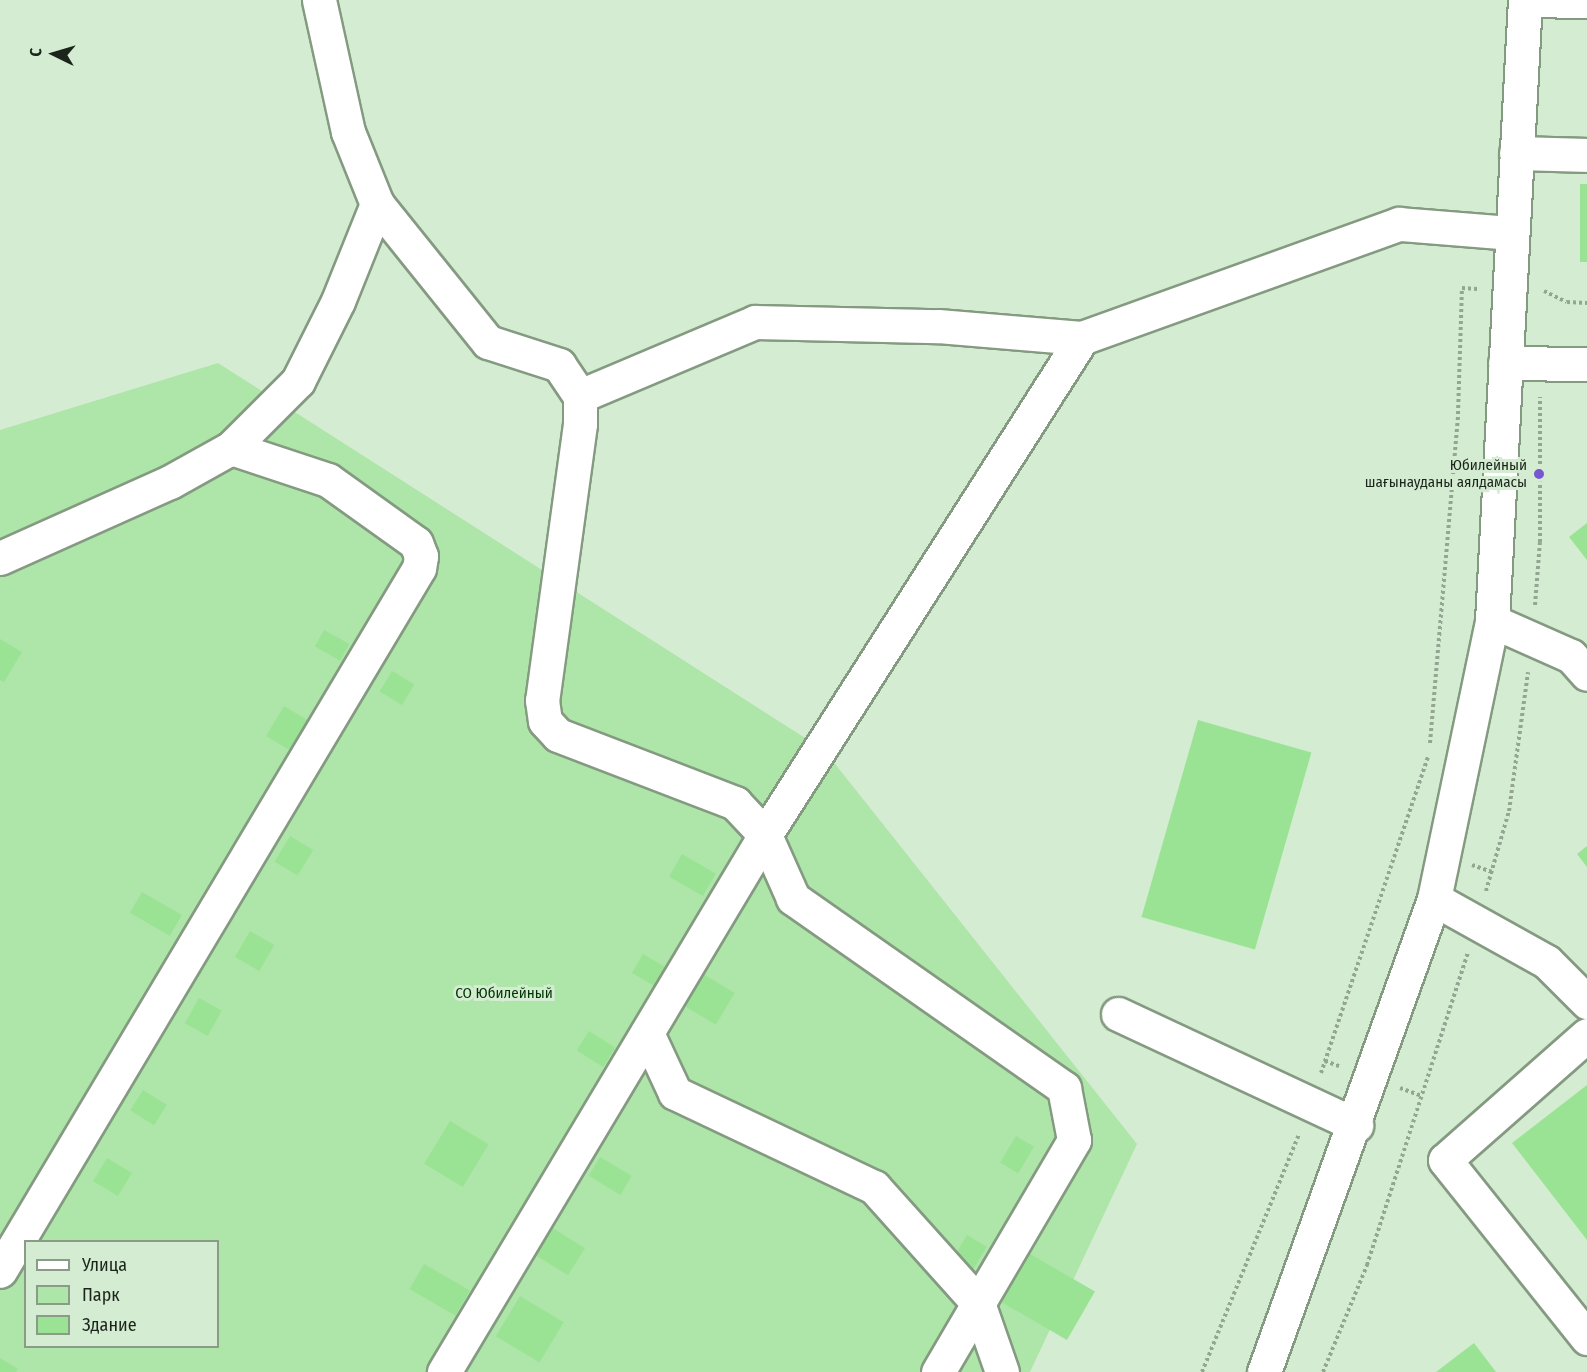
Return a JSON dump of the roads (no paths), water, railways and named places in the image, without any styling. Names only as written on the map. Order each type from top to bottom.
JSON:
[{"type":"lane","points":[[319,0],[348,132],[377,204],[488,342],[559,365],[580,396],[580,424],[542,700],[545,721],[558,735],[735,803],[765,835],[793,898],[1064,1088],[1074,1140],[938,1372]]},
{"type":"lane","points":[[1264,1372],[1356,1125],[1434,899],[1492,621],[1525,0],[1587,1]]},
{"type":"lane","points":[[1516,153],[1587,155]]},
{"type":"lane","points":[[0,558],[170,482],[231,448],[298,381],[338,301],[377,204]]},
{"type":"lane","points":[[580,396],[755,322],[938,326],[1082,338],[1400,224],[1512,233]]},
{"type":"lane","points":[[444,1372],[765,835],[1082,338]]},
{"type":"lane","points":[[1505,363],[1587,364]]},
{"type":"lane","points":[[0,1271],[419,568],[421,556],[416,543],[328,480],[231,448]]},
{"type":"lane","points":[[1492,621],[1571,656],[1587,674]]},
{"type":"lane","points":[[1434,899],[1547,962],[1587,1002]]},
{"type":"lane","points":[[1118,1014],[1356,1125]]},
{"type":"lane","points":[[647,1033],[675,1093],[874,1186],[978,1303],[1002,1372]]},
{"type":"lane","points":[[1587,1035],[1445,1160],[1587,1338]]},
{"type":"place","name":"Юбилейный шағынауданы аялдамасы","points":[[1539,474]]},
{"type":"park label","name":"СО Юбилейный","points":[[504,994]]}]
